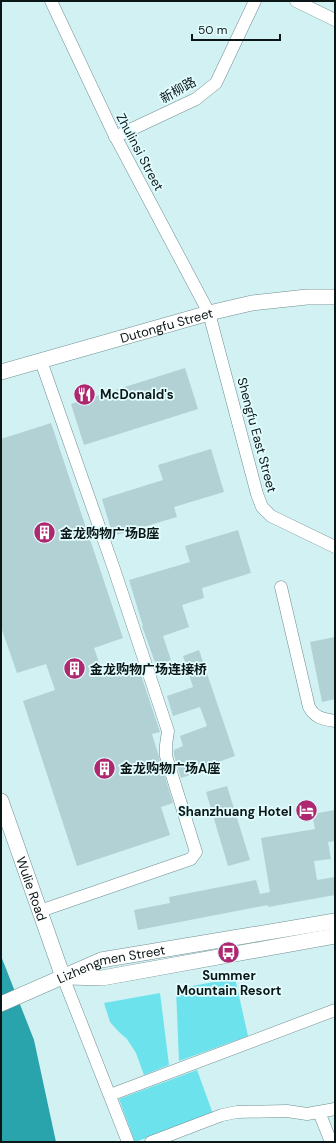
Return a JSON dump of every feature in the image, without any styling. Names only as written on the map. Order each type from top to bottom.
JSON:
[{"type":"main road","name":"Dutongfu Street","points":[[1,372],[209,312],[252,303],[307,297],[335,297]]},
{"type":"main road","name":"Wulie Road","points":[[1,801],[63,977]]},
{"type":"main road","name":"Lizhengmen Street","points":[[63,977],[101,960],[335,921]]},
{"type":"main road","name":"Lizhengmen Street","points":[[63,977],[102,978],[335,936]]},
{"type":"main road","points":[[1,1004],[63,977]]},
{"type":"street","name":"Zhulinsi Street","points":[[51,1],[115,137],[209,312]]},
{"type":"street","name":"新柳路","points":[[115,137],[196,98],[216,83],[255,1]]},
{"type":"street","points":[[296,1],[335,20]]},
{"type":"street","name":"Shengfu East Street","points":[[209,312],[257,494],[262,507],[271,516],[335,547]]},
{"type":"street","points":[[40,361],[114,569],[168,731],[166,756],[196,852],[191,859],[40,911]]},
{"type":"street","points":[[281,587],[309,708],[313,714],[320,718],[335,721]]},
{"type":"street","points":[[63,977],[128,1142]]},
{"type":"street","points":[[110,1095],[335,1010]]},
{"type":"street","points":[[151,1142],[222,1115],[238,1112],[287,1111],[307,1114],[335,1109]]},
{"type":"street","points":[[319,1112],[331,1142]]},
{"type":"shaded area","points":[[1,956],[34,1040],[56,1142],[1,1142]]},
{"type":"shaded area","points":[[235,978],[248,1036],[179,1061],[176,989]]},
{"type":"shaded area","points":[[160,993],[169,1065],[144,1075],[136,1053],[127,1039],[110,1022],[104,1003]]},
{"type":"shaded area","points":[[197,1070],[213,1114],[135,1142],[119,1099]]},
{"type":"building","points":[[185,368],[198,409],[84,445],[71,404]]},
{"type":"building","points":[[51,423],[123,638],[94,648],[103,674],[137,663],[160,732],[152,734],[173,803],[161,807],[170,835],[77,866],[23,701],[55,690],[46,664],[17,673],[1,627],[1,439]]},
{"type":"building","points":[[211,449],[224,492],[174,507],[177,517],[113,536],[102,499],[163,480],[158,465]]},
{"type":"building","points":[[238,530],[251,573],[202,588],[204,598],[182,605],[189,627],[163,636],[171,660],[156,665],[142,626],[129,580],[190,562],[185,546]]},
{"type":"building","points":[[335,637],[335,699],[322,702],[310,642]]},
{"type":"building","points":[[199,650],[235,756],[207,766],[208,769],[181,778],[174,755],[174,750],[183,746],[180,736],[207,726],[200,707],[173,716],[167,696],[193,687],[183,656]]},
{"type":"building","points":[[227,786],[250,860],[228,866],[206,792]]},
{"type":"building","points":[[335,810],[335,841],[328,842],[331,859],[314,861],[317,880],[335,877],[335,895],[268,907],[268,905],[138,930],[134,910],[170,903],[169,897],[256,880],[260,894],[270,892],[261,838],[315,829],[312,814]]},
{"type":"place","name":"McDonald's","points":[[85,394]]},
{"type":"place","name":"金龙购物广场B座","points":[[44,533]]},
{"type":"place","name":"金龙购物广场连接桥","points":[[74,669]]},
{"type":"place","name":"金龙购物广场A座","points":[[104,768]]},
{"type":"place","name":"Shanzhuang Hotel","points":[[307,811]]},
{"type":"place","name":"Summer Mountain Resort","points":[[229,953]]}]
